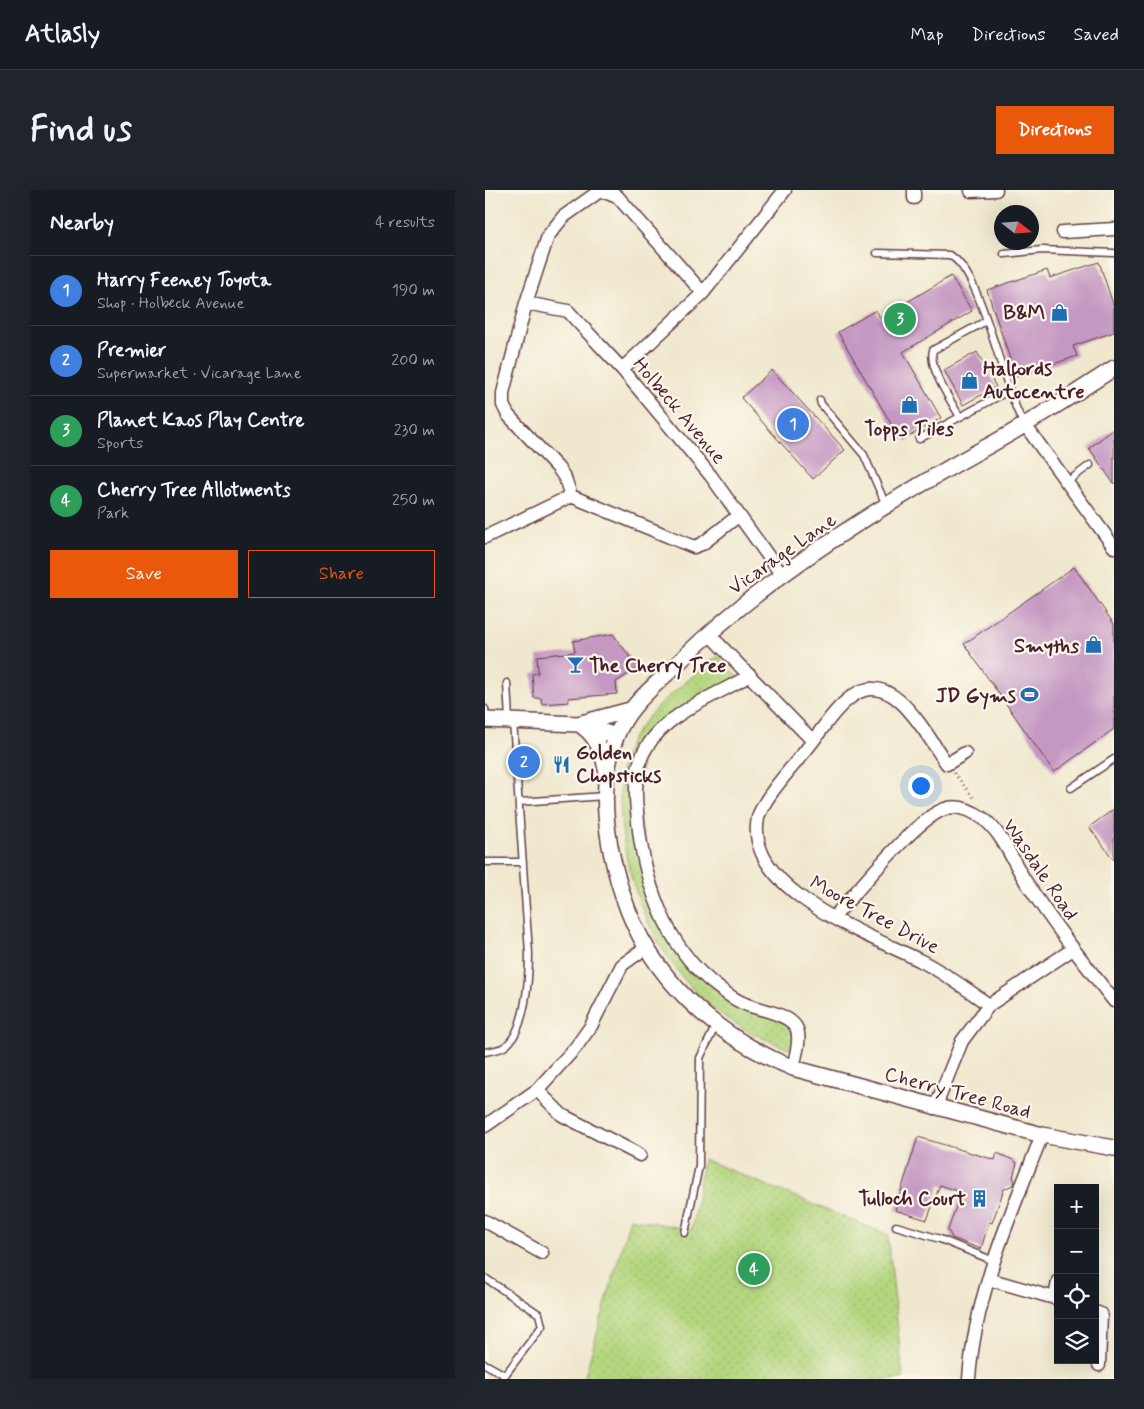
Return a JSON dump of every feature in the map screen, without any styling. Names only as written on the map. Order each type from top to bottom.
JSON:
[{"type":"street","points":[[622,369],[703,293],[785,190]]},
{"type":"street","points":[[971,191],[996,190]]},
{"type":"street","points":[[571,496],[565,478],[559,468],[507,415],[503,406],[503,393],[526,303],[548,236],[554,226],[597,193],[605,191],[617,196],[703,293]]},
{"type":"street","points":[[1063,232],[1114,229]]},
{"type":"street","name":"Holbeck Avenue","points":[[526,303],[568,311],[622,369],[711,476],[781,574]]},
{"type":"street","name":"Vicarage Lane","points":[[616,736],[629,710],[708,633],[781,574],[886,505],[1025,425],[1114,368]]},
{"type":"street","points":[[1025,425],[1113,545]]},
{"type":"street","points":[[485,537],[571,496],[694,547],[702,544],[738,516]]},
{"type":"street","points":[[708,633],[813,740]]},
{"type":"street","points":[[750,676],[681,712],[657,733],[644,750],[636,788],[639,836],[643,866],[664,921],[698,969],[718,988],[743,1004],[783,1018],[795,1026],[799,1034],[793,1068]]},
{"type":"street","name":"Moore Tree Drive","points":[[947,764],[902,701],[890,692],[871,688],[854,695],[841,707],[763,805],[758,818],[758,839],[763,854],[780,881],[834,917],[946,974],[989,1005]]},
{"type":"street","points":[[578,724],[629,710]]},
{"type":"street","points":[[485,716],[511,720],[578,724],[616,736]]},
{"type":"street","points":[[578,724],[593,737],[601,750],[607,773]]},
{"type":"street","name":"Cherry Tree Road","points":[[616,736],[607,773],[605,796],[608,827],[618,882],[626,905],[647,947],[683,996],[716,1024],[749,1047],[793,1068],[935,1108],[1042,1135],[1114,1148]]},
{"type":"street","points":[[947,764],[965,752]]},
{"type":"street","points":[[834,917],[924,822],[942,809],[950,807],[971,811]]},
{"type":"street","name":"Wasdale Road","points":[[971,811],[985,820],[996,832],[1027,884],[1073,949],[1114,1002]]},
{"type":"street","points":[[485,1126],[537,1090],[587,1031],[622,965],[647,947]]},
{"type":"street","points":[[935,1108],[962,1041],[989,1005],[1073,949]]},
{"type":"street","points":[[537,1090],[561,1116],[640,1155]]},
{"type":"street","points":[[969,1379],[970,1360],[988,1279],[1042,1135]]},
{"type":"street","points":[[485,1221],[543,1253]]},
{"type":"street","points":[[988,1279],[1054,1298]]},
{"type":"street","points":[[1099,1313],[1101,1314],[1099,1365]]},
{"type":"lane","points":[[1004,254],[1042,250],[1114,253]]},
{"type":"lane","points":[[877,253],[938,254],[956,258],[967,272],[986,320],[1008,391],[1025,425]]},
{"type":"lane","points":[[959,417],[934,368],[931,354],[933,350],[986,320]]},
{"type":"lane","points":[[919,439],[1008,391]]},
{"type":"lane","points":[[819,400],[864,456],[886,505]]},
{"type":"lane","points":[[1067,482],[1090,465]]},
{"type":"lane","points":[[485,1052],[505,1047],[512,1038],[526,1002],[529,982],[529,953],[519,802],[507,682]]},
{"type":"lane","points":[[1071,788],[1114,759]]},
{"type":"lane","points":[[519,802],[605,796]]},
{"type":"lane","points":[[485,862],[523,862]]},
{"type":"lane","points":[[685,1233],[699,1166],[700,1058],[716,1024]]},
{"type":"lane","points":[[896,1226],[940,1239],[994,1261]]},
{"type":"lane","points":[[485,1278],[526,1303],[539,1314],[542,1326],[504,1377],[485,1364]]},
{"type":"path","points":[[947,764],[974,798],[971,811]]},
{"type":"green space","points":[[718,656],[741,681],[681,712],[644,750],[636,805],[664,921],[718,988],[790,1021],[796,1052],[759,1036],[725,1017],[704,1000],[685,980],[668,958],[642,909],[626,856],[622,829],[620,788],[622,767],[628,747],[635,734],[656,709]]},
{"type":"green space","points":[[703,1159],[888,1235],[903,1379],[584,1379],[630,1218],[692,1230]]},
{"type":"building","points":[[1099,262],[1114,307],[1114,332],[1073,346],[1077,356],[1016,377],[987,290],[1047,270],[1050,278]]},
{"type":"building","points":[[951,276],[972,311],[903,352],[941,418],[901,441],[838,332],[876,310],[880,318]]},
{"type":"building","points":[[977,352],[996,387],[963,405],[944,370]]},
{"type":"building","points":[[772,370],[845,450],[813,479],[741,398]]},
{"type":"building","points":[[1114,429],[1114,484],[1089,448]]},
{"type":"building","points":[[1074,567],[1114,624],[1114,729],[1054,772],[964,644]]},
{"type":"building","name":"The Cherry Tree","points":[[613,634],[638,668],[616,682],[617,694],[568,698],[569,702],[542,704],[541,698],[534,698],[532,674],[538,673],[537,656],[575,652],[573,641]]},
{"type":"building","points":[[1114,809],[1114,860],[1089,827]]},
{"type":"building","name":"Tulloch Court","points":[[918,1137],[995,1160],[997,1153],[1017,1163],[1013,1177],[1015,1181],[1013,1185],[1004,1189],[992,1223],[989,1222],[981,1249],[952,1238],[948,1230],[961,1192],[940,1185],[927,1220],[895,1210]]},
{"type":"place","name":"B&M","points":[[1059,312]]},
{"type":"place","name":"Planet Kaos Play Centre","points":[[900,319]]},
{"type":"place","name":"Halfords Autocentre","points":[[969,380]]},
{"type":"place","name":"Topps Tiles","points":[[909,404]]},
{"type":"place","name":"Harry Feeney Toyota","points":[[793,424]]},
{"type":"place","name":"Smyths","points":[[1093,645]]},
{"type":"place","name":"The Cherry Tree","points":[[575,665]]},
{"type":"place","name":"JD Gyms","points":[[1030,695]]},
{"type":"place","name":"Premier","points":[[524,762]]},
{"type":"place","name":"Golden Chopsticks","points":[[562,764]]},
{"type":"place","name":"Tulloch Court","points":[[980,1198]]},
{"type":"place","name":"Cherry Tree Allotments","points":[[754,1269]]}]
